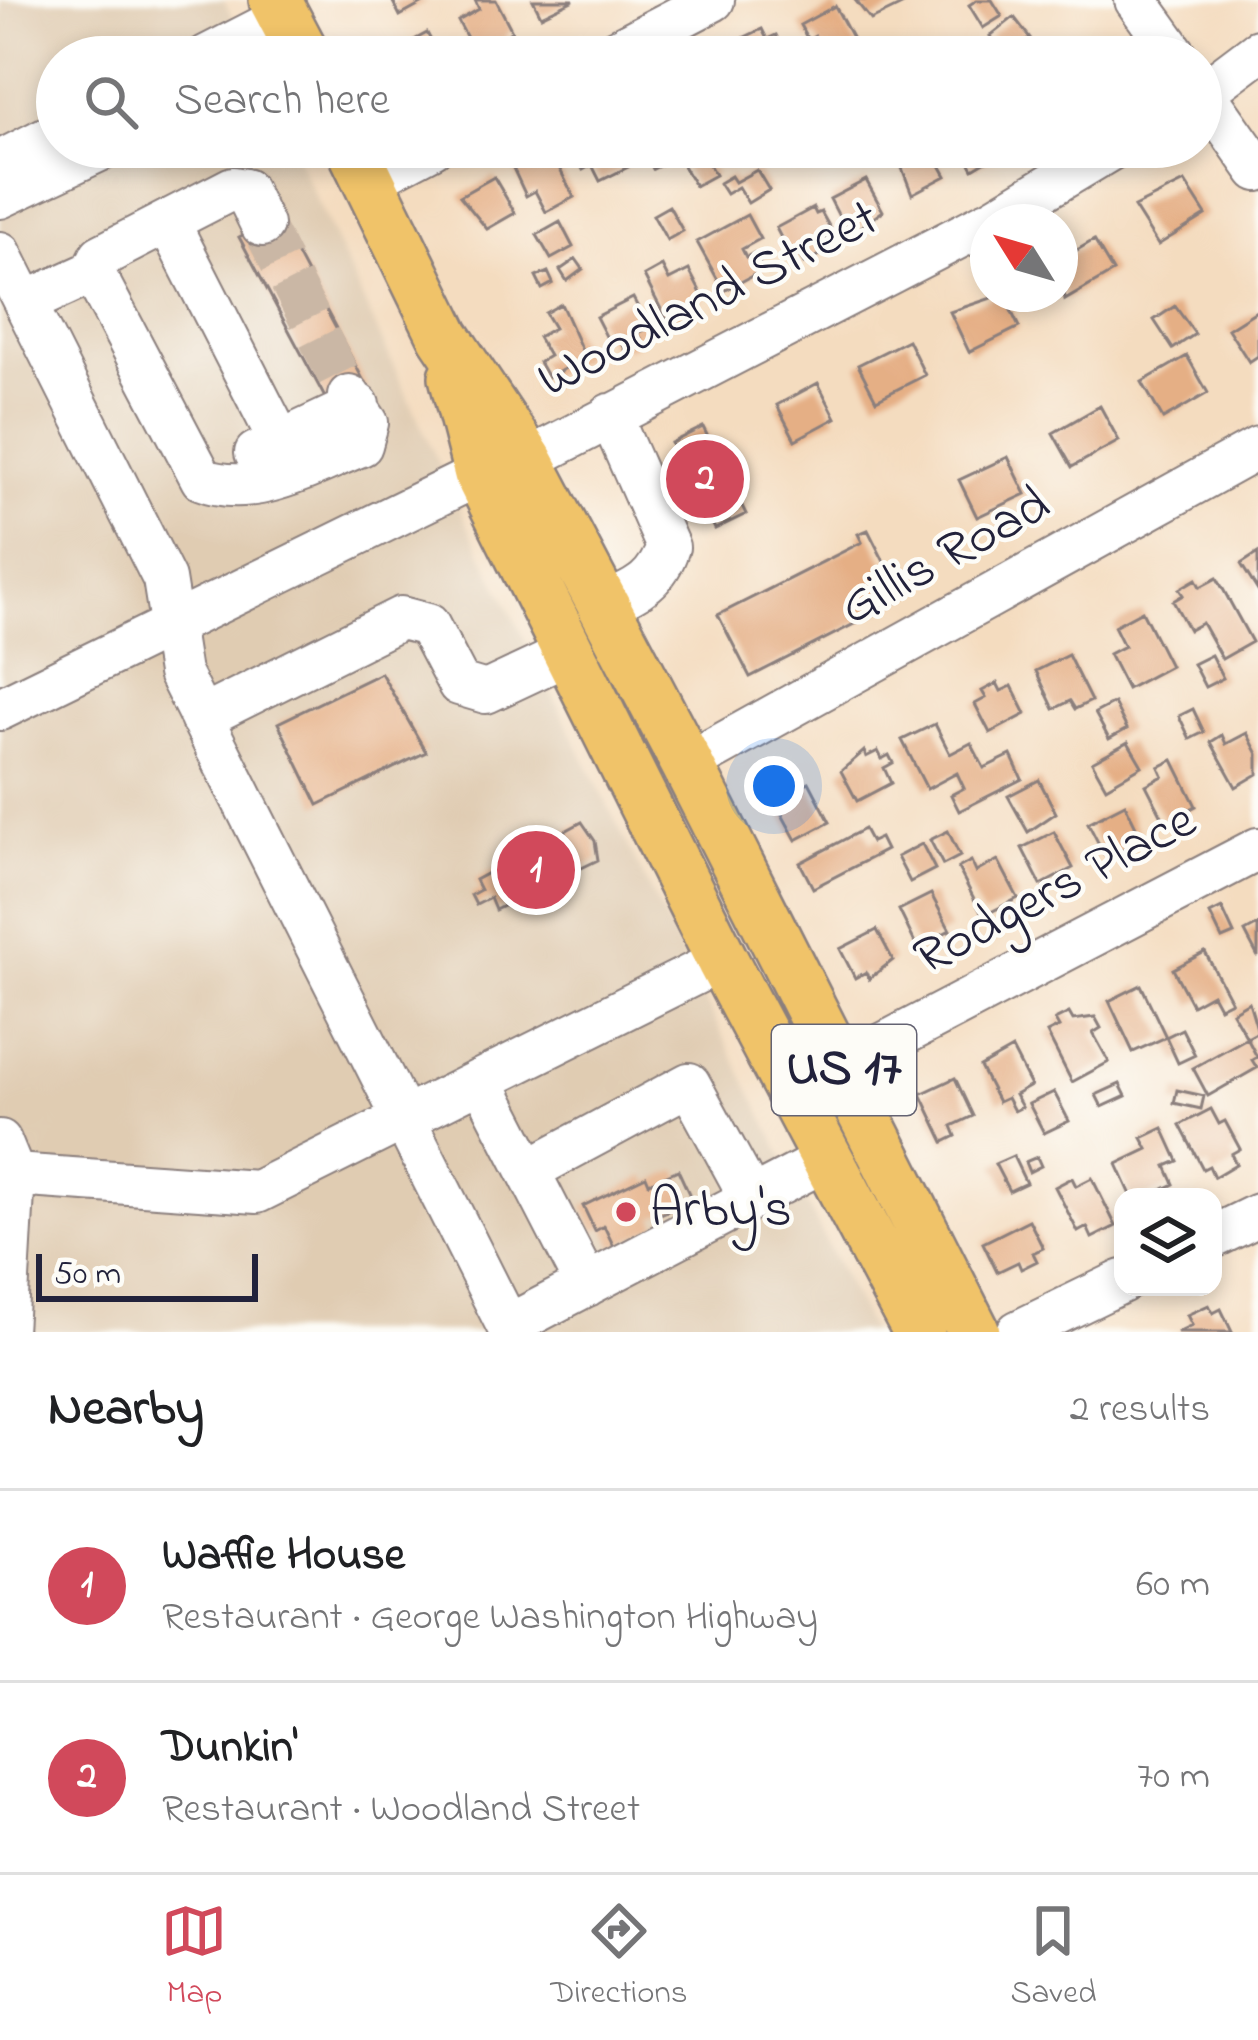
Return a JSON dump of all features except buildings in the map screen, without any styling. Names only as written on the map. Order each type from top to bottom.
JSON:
[{"type":"main road","name":"US 17","points":[[362,168],[504,467],[569,653],[722,960],[919,1332]]},
{"type":"main road","name":"US 17","points":[[504,467],[604,605],[974,1332]]},
{"type":"street","points":[[644,36],[713,0]]},
{"type":"street","points":[[1136,0],[1163,36]]},
{"type":"street","points":[[1222,77],[1258,51]]},
{"type":"street","points":[[1222,120],[1258,170]]},
{"type":"street","points":[[0,163],[36,144]]},
{"type":"street","points":[[0,197],[61,168]]},
{"type":"street","name":"Woodland Street","points":[[1018,204],[1079,168]]},
{"type":"street","points":[[25,303],[93,272],[101,256],[233,188],[244,190],[262,225]]},
{"type":"street","points":[[169,224],[280,441]]},
{"type":"street","name":"Woodland Street","points":[[0,709],[610,415],[970,231]]},
{"type":"street","points":[[0,253],[164,579],[179,673],[509,1329],[750,1196],[827,1159]]},
{"type":"street","points":[[93,272],[202,478],[226,489],[270,482],[362,445],[368,434],[354,400],[202,478]]},
{"type":"street","points":[[604,605],[646,586],[660,572],[668,548],[610,415]]},
{"type":"street","name":"Gillis Road","points":[[687,764],[1258,448]]},
{"type":"street","points":[[201,718],[401,618],[428,625],[459,684],[486,692],[569,653]]},
{"type":"street","name":"Rodgers Place","points":[[842,1066],[1258,849]]},
{"type":"street","points":[[5,1332],[7,1158],[257,1192],[722,960]]},
{"type":"street","points":[[482,1081],[587,1285]]},
{"type":"street","points":[[531,1169],[689,1084],[750,1196]]},
{"type":"street","points":[[1222,1233],[1258,1215]]},
{"type":"street","points":[[1018,1332],[1114,1285]]},
{"type":"shaded area","points":[[0,0],[224,0],[240,36],[36,36],[36,168],[302,168],[467,524],[871,1332],[0,1332]]},
{"type":"tunnel","points":[[262,225],[349,396]]},
{"type":"place","name":"Dunkin'","points":[[705,479]]},
{"type":"place","name":"Waffle House","points":[[536,870]]},
{"type":"place","name":"Arby's","points":[[626,1212]]}]
